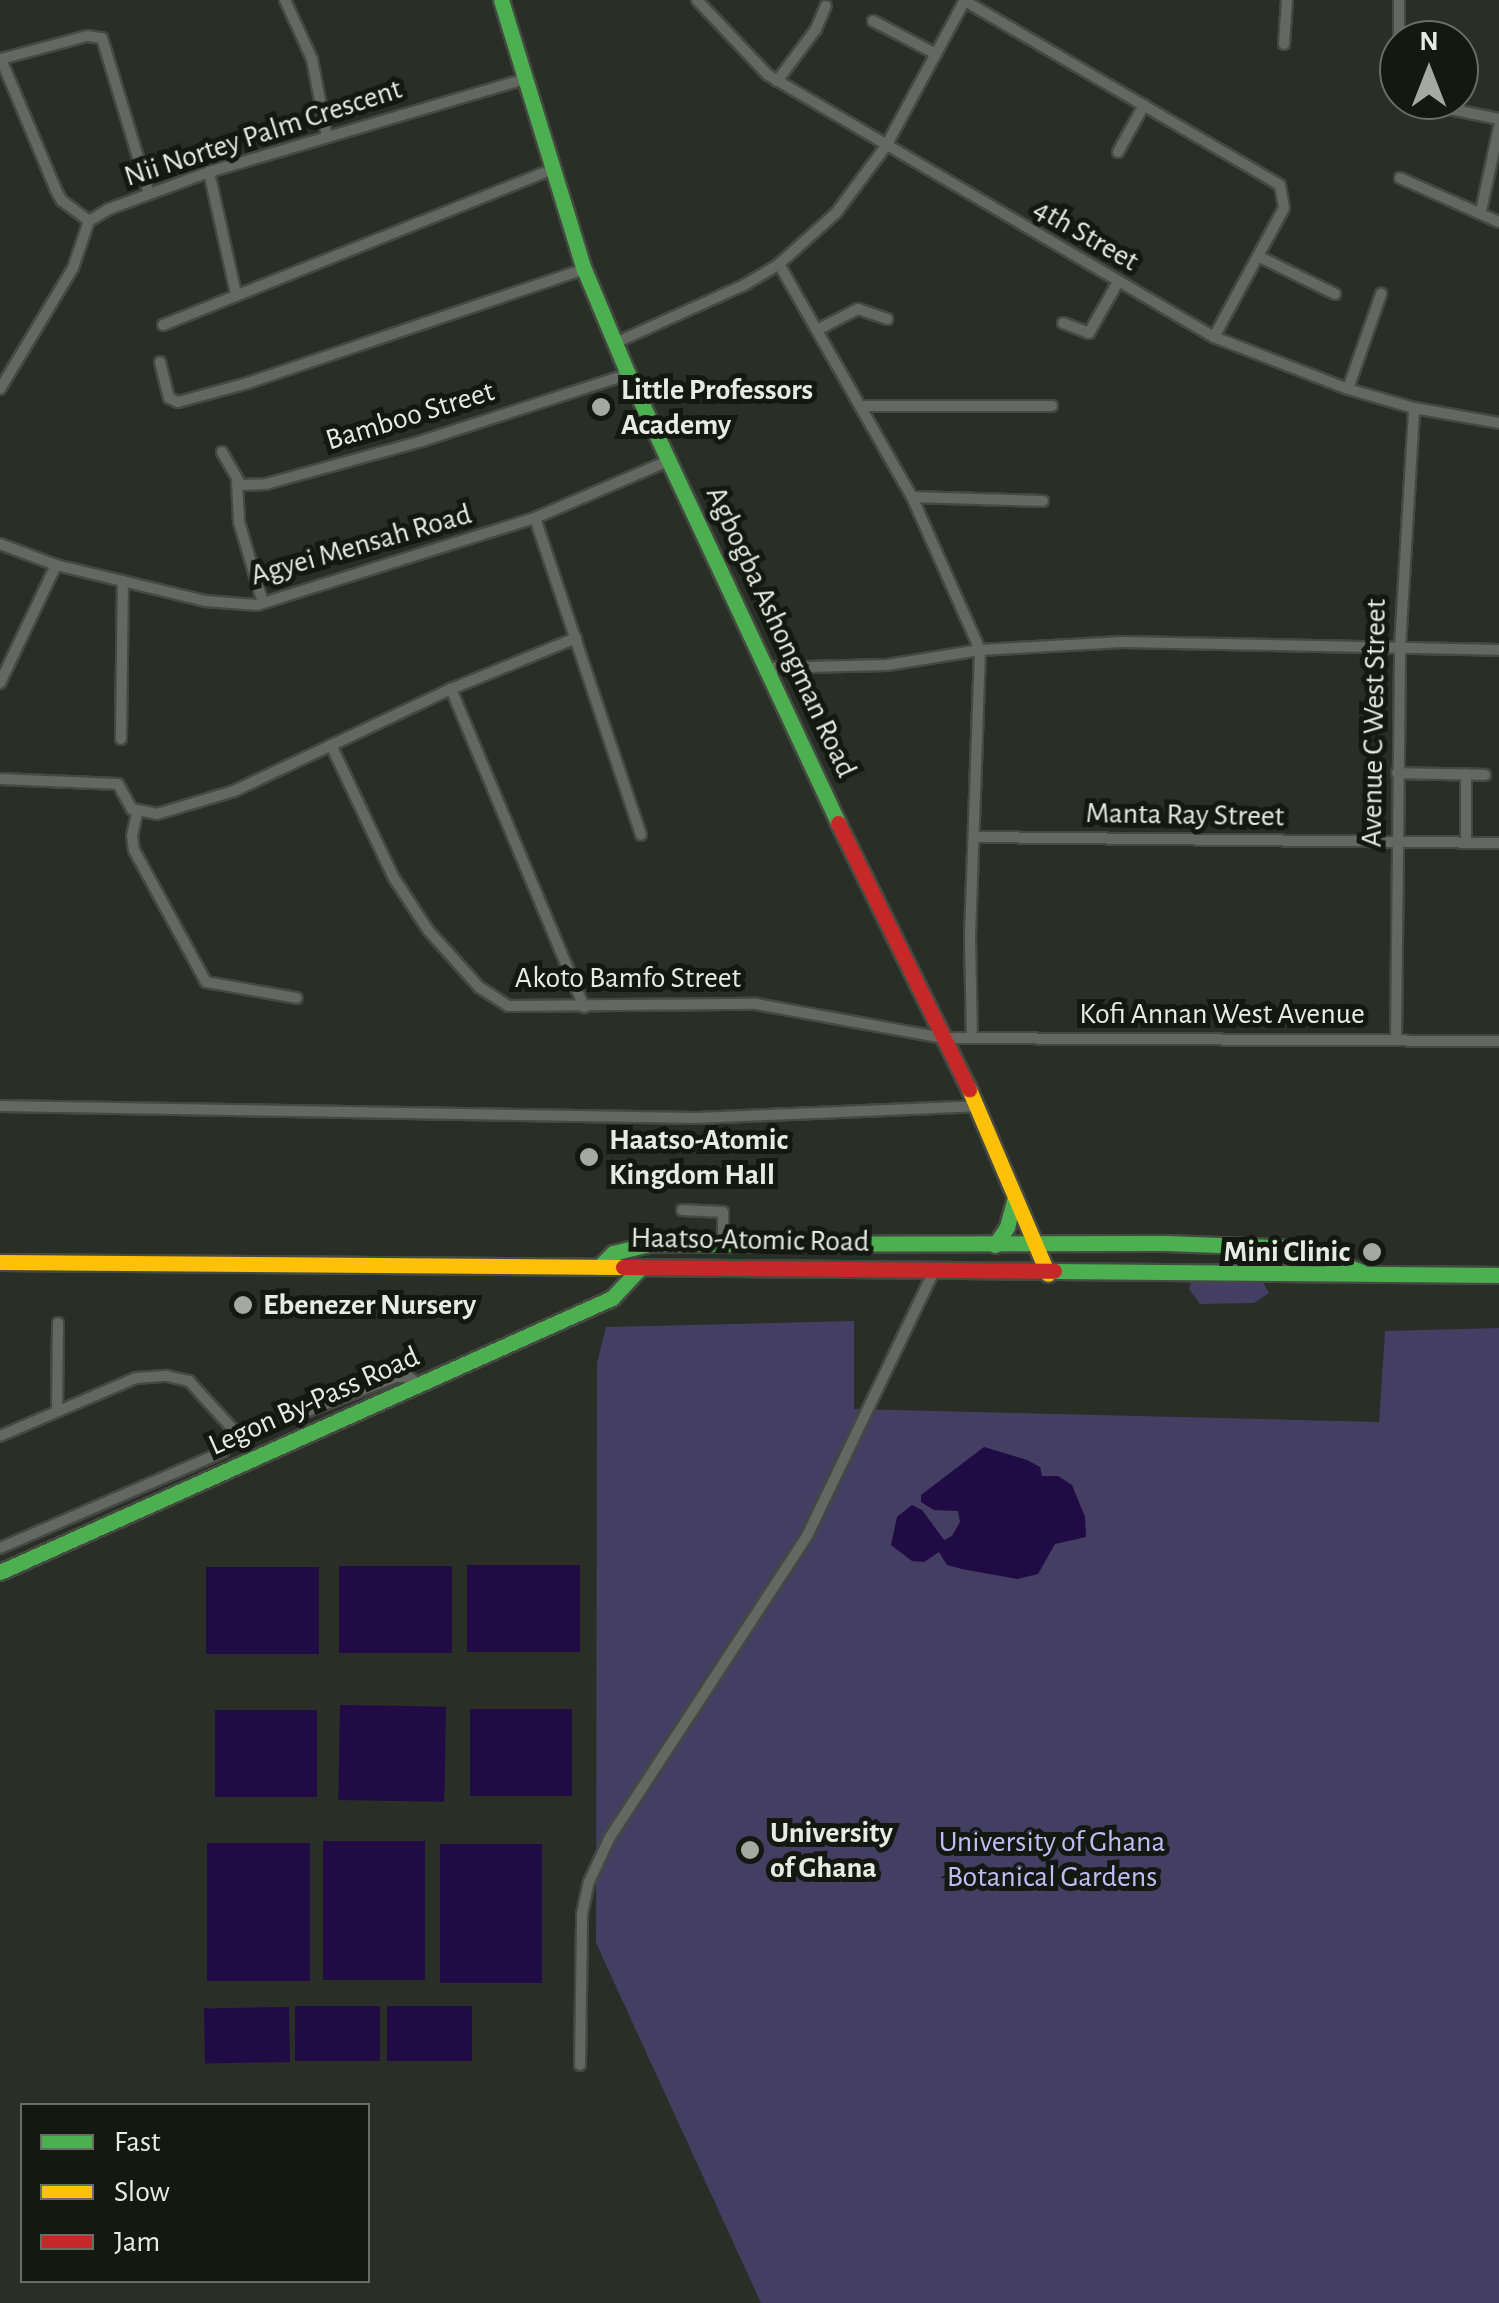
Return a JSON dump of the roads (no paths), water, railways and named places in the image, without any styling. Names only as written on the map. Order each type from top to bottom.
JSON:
[{"type":"street","points":[[285,0],[312,59],[328,137]]},
{"type":"street","name":"Agbogba Ashongman Road","points":[[501,0],[550,170],[584,269],[628,374],[879,910],[977,1106],[1048,1274]]},
{"type":"street","name":"4th Street","points":[[697,0],[750,61],[777,81],[1214,337],[1348,389],[1414,408],[1499,423]]},
{"type":"street","points":[[615,343],[780,264],[836,213],[886,146],[965,0],[1280,185],[1284,208],[1214,337]]},
{"type":"street","points":[[1284,44],[1287,0]]},
{"type":"street","points":[[777,81],[820,22],[826,6]]},
{"type":"street","points":[[874,20],[936,54]]},
{"type":"street","points":[[0,389],[72,268],[89,221],[62,201],[0,58],[87,36],[102,38],[149,194]]},
{"type":"street","name":"Nii Nortey Palm Crescent","points":[[89,221],[210,172],[524,79]]},
{"type":"street","points":[[1118,152],[1144,105]]},
{"type":"street","points":[[1481,211],[1499,128]]},
{"type":"street","points":[[163,324],[550,170]]},
{"type":"street","points":[[210,172],[236,294]]},
{"type":"street","points":[[1400,178],[1499,222]]},
{"type":"street","points":[[1258,256],[1335,294]]},
{"type":"street","points":[[780,264],[912,497],[980,650],[972,1038]]},
{"type":"street","points":[[160,362],[170,398],[178,402],[248,383],[584,269]]},
{"type":"street","points":[[1063,323],[1089,333],[1118,282]]},
{"type":"street","points":[[1348,389],[1381,294]]},
{"type":"street","points":[[817,330],[858,309],[887,319]]},
{"type":"street","name":"Bamboo Street","points":[[237,481],[241,485],[266,484],[422,441],[628,374]]},
{"type":"street","points":[[860,406],[1052,406]]},
{"type":"street","name":"Avenue C West Street","points":[[1396,1040],[1400,648],[1414,408]]},
{"type":"street","points":[[222,452],[237,481],[238,522],[263,603]]},
{"type":"street","name":"Agyei Mensah Road","points":[[0,544],[56,565],[228,606],[263,603],[535,518],[671,460]]},
{"type":"street","points":[[912,497],[1043,501]]},
{"type":"street","points":[[535,518],[642,835]]},
{"type":"street","points":[[0,684],[56,565]]},
{"type":"street","points":[[121,739],[123,582]]},
{"type":"street","points":[[137,813],[157,814],[234,790],[451,689],[576,638]]},
{"type":"street","points":[[766,668],[887,665],[980,650],[1123,642],[1499,650]]},
{"type":"street","points":[[451,689],[584,1007]]},
{"type":"street","name":"Akoto Bamfo Street","points":[[331,745],[394,878],[428,930],[479,988],[508,1006],[756,1004],[944,1038]]},
{"type":"street","points":[[1397,773],[1485,774]]},
{"type":"street","points":[[1466,774],[1466,843]]},
{"type":"street","points":[[0,778],[118,784],[137,813],[132,836],[134,850],[206,982],[297,998]]},
{"type":"street","name":"Manta Ray Street","points":[[974,837],[1499,843]]},
{"type":"street","name":"Kofi Annan West Avenue","points":[[944,1038],[1499,1041]]},
{"type":"street","points":[[0,1106],[696,1118],[977,1106]]},
{"type":"street","points":[[995,1245],[1007,1227],[1015,1197]]},
{"type":"street","points":[[682,1210],[722,1212],[723,1244]]},
{"type":"street","points":[[600,1267],[613,1253],[632,1246],[1276,1245],[1320,1254],[1362,1272]]},
{"type":"street","name":"Haatso-Atomic Road","points":[[0,1262],[1499,1275]]},
{"type":"street","name":"Legon By-Pass Road","points":[[0,1572],[612,1298],[641,1267]]},
{"type":"street","points":[[580,2065],[582,1914],[589,1882],[610,1836],[808,1534],[934,1271]]},
{"type":"street","points":[[58,1324],[58,1410]]},
{"type":"street","points":[[0,1436],[136,1378],[167,1376],[189,1381],[230,1431],[248,1437],[396,1377],[409,1377],[420,1385]]},
{"type":"street","points":[[0,1548],[223,1452]]},
{"type":"place","name":"Little Professors Academy","points":[[601,407]]},
{"type":"place","name":"Haatso-Atomic Kingdom Hall","points":[[589,1157]]},
{"type":"place","name":"Mini Clinic","points":[[1372,1252]]},
{"type":"place","name":"Ebenezer Nursery","points":[[243,1305]]},
{"type":"place","name":"University of Ghana","points":[[750,1850]]},
{"type":"park label","name":"University of Ghana Botanical Gardens","points":[[1052,1859]]}]
